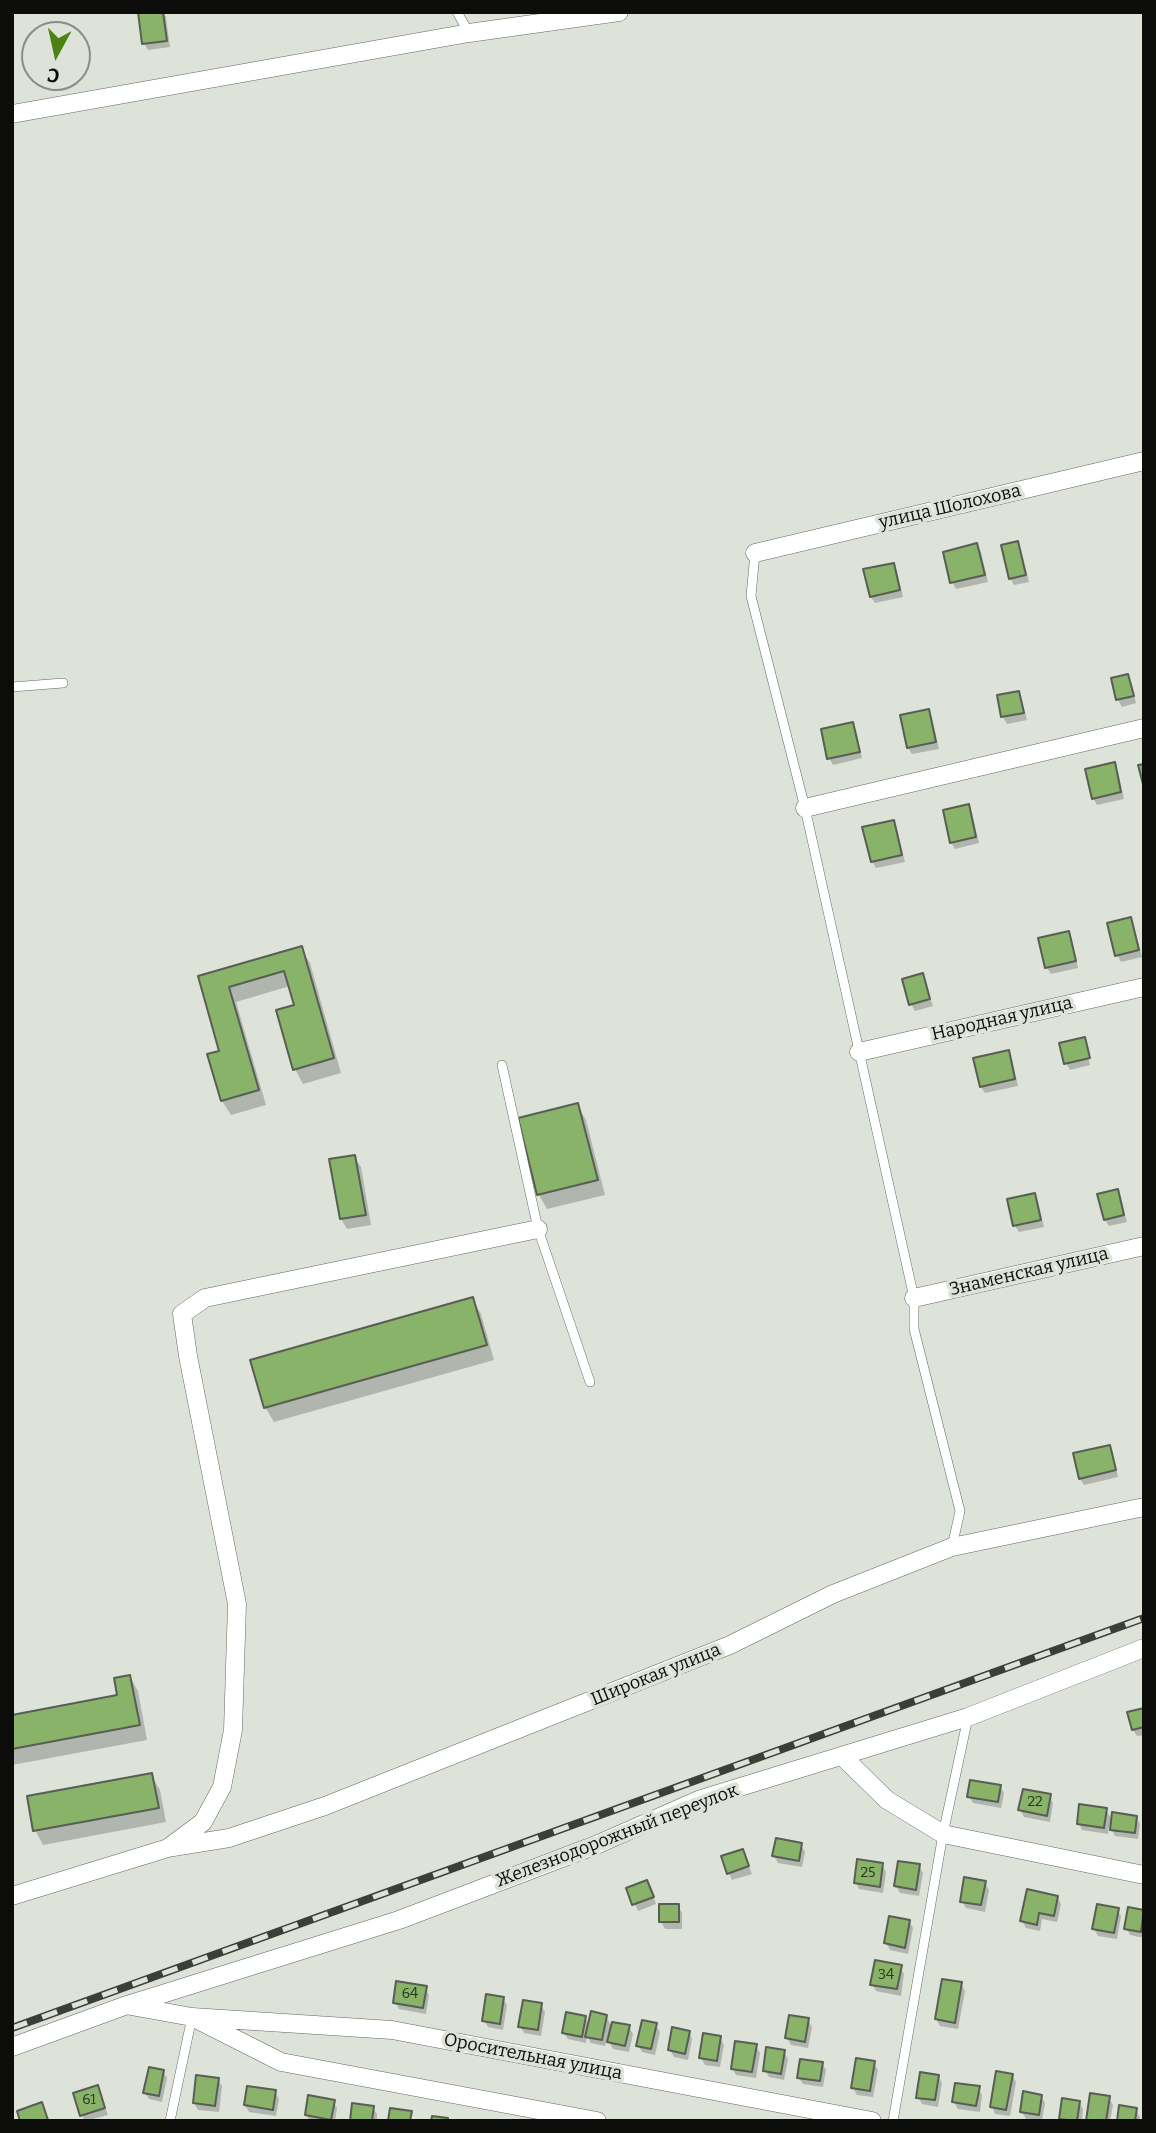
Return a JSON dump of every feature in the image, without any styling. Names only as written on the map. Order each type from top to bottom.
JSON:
[{"type":"street","points":[[12,114],[469,33],[619,12]]},
{"type":"street","name":"улица Шолохова","points":[[755,553],[1144,461]]},
{"type":"street","points":[[805,808],[1144,727]]},
{"type":"street","name":"Народная улица","points":[[859,1052],[1144,987]]},
{"type":"street","points":[[12,1896],[168,1848],[203,1822],[222,1787],[233,1730],[237,1604],[182,1314],[205,1298],[538,1228]]},
{"type":"street","name":"Знаменская улица","points":[[914,1298],[1144,1246]]},
{"type":"street","name":"Широкая улица","points":[[168,1848],[229,1838],[325,1806],[730,1645],[833,1594],[953,1548],[1144,1507]]},
{"type":"street","name":"Железнодорожный переулок","points":[[127,2005],[399,1920],[596,1845],[701,1799],[968,1717],[1144,1648]]},
{"type":"street","points":[[843,1756],[887,1800],[943,1834],[1144,1875]]},
{"type":"street","points":[[12,2047],[127,2005]]},
{"type":"street","name":"Оросительная улица","points":[[127,2005],[192,2017],[392,2030],[872,2121]]},
{"type":"street","name":"Оросительная улица","points":[[192,2017],[281,2062],[597,2121]]},
{"type":"lane","points":[[457,12],[469,33]]},
{"type":"lane","points":[[755,553],[751,596],[805,808],[914,1298],[914,1329],[960,1511],[953,1548]]},
{"type":"lane","points":[[12,687],[63,683]]},
{"type":"lane","points":[[502,1066],[538,1228],[590,1382]]},
{"type":"lane","points":[[894,2121],[943,1834],[968,1717]]},
{"type":"lane","points":[[170,2121],[192,2017]]},
{"type":"building","points":[[138,12],[163,12],[167,41],[142,44]]},
{"type":"building","points":[[1018,541],[1026,575],[1009,579],[1001,545]]},
{"type":"building","points":[[977,543],[985,575],[950,583],[943,552]]},
{"type":"building","points":[[894,563],[900,590],[870,597],[863,569]]},
{"type":"building","points":[[1128,674],[1134,696],[1116,700],[1111,678]]},
{"type":"building","points":[[1019,691],[1024,713],[1001,717],[997,695]]},
{"type":"building","points":[[929,709],[936,742],[907,748],[900,715]]},
{"type":"building","points":[[853,722],[860,752],[827,759],[821,729]]},
{"type":"building","points":[[1115,762],[1121,792],[1092,799],[1085,769]]},
{"type":"building","points":[[1144,764],[1144,788],[1138,765]]},
{"type":"building","points":[[969,804],[976,837],[950,843],[943,810]]},
{"type":"building","points":[[894,820],[902,855],[871,862],[862,827]]},
{"type":"building","points":[[1131,917],[1139,950],[1115,956],[1107,923]]},
{"type":"building","points":[[1069,931],[1076,961],[1045,968],[1038,938]]},
{"type":"building","points":[[302,946],[334,1058],[293,1070],[276,1010],[294,1005],[284,971],[229,987],[259,1090],[221,1101],[207,1054],[219,1051],[198,976]]},
{"type":"building","points":[[923,973],[930,999],[909,1005],[902,979]]},
{"type":"building","points":[[1085,1037],[1090,1058],[1064,1064],[1059,1043]]},
{"type":"building","points":[[1009,1050],[1015,1079],[980,1087],[973,1058]]},
{"type":"building","points":[[578,1103],[598,1180],[537,1195],[518,1118]]},
{"type":"building","points":[[355,1155],[366,1215],[340,1219],[329,1159]]},
{"type":"building","points":[[1118,1189],[1124,1215],[1104,1220],[1097,1194]]},
{"type":"building","points":[[1035,1193],[1041,1220],[1013,1226],[1007,1199]]},
{"type":"building","points":[[473,1297],[487,1345],[264,1408],[250,1360]]},
{"type":"building","points":[[1110,1445],[1116,1470],[1079,1479],[1073,1453]]},
{"type":"building","points":[[130,1675],[140,1725],[12,1749],[12,1715],[117,1695],[114,1678]]},
{"type":"building","points":[[1144,1708],[1144,1727],[1132,1730],[1127,1712]]},
{"type":"building","points":[[152,1773],[159,1808],[33,1831],[27,1796]]},
{"type":"building","points":[[970,1780],[1001,1785],[998,1802],[967,1797]]},
{"type":"building","points":[[1023,1789],[1051,1794],[1047,1816],[1018,1810]]},
{"type":"building","points":[[1079,1804],[1107,1808],[1104,1828],[1077,1824]]},
{"type":"building","points":[[1112,1812],[1137,1816],[1135,1833],[1110,1830]]},
{"type":"building","points":[[776,1838],[802,1843],[799,1861],[772,1856]]},
{"type":"building","points":[[743,1849],[749,1866],[727,1874],[721,1856]]},
{"type":"building","points":[[857,1859],[883,1863],[880,1887],[854,1883]]},
{"type":"building","points":[[898,1861],[920,1864],[916,1890],[894,1886]]},
{"type":"building","points":[[964,1877],[986,1881],[981,1905],[960,1902]]},
{"type":"building","points":[[647,1880],[654,1897],[632,1905],[626,1888]]},
{"type":"building","points":[[1027,1889],[1058,1896],[1054,1916],[1039,1913],[1037,1925],[1020,1921]]},
{"type":"building","points":[[659,1904],[679,1904],[679,1922],[659,1922]]},
{"type":"building","points":[[1097,1904],[1119,1908],[1114,1933],[1092,1929]]},
{"type":"building","points":[[1128,1907],[1144,1910],[1141,1932],[1124,1929]]},
{"type":"building","points":[[889,1916],[910,1920],[905,1948],[884,1943]]},
{"type":"building","points":[[875,1960],[902,1965],[897,1989],[870,1985]]},
{"type":"building","points":[[942,1979],[962,1982],[955,2023],[935,2019]]},
{"type":"building","points":[[396,1981],[427,1986],[423,2008],[393,2003]]},
{"type":"building","points":[[486,1994],[504,1997],[500,2024],[482,2021]]},
{"type":"building","points":[[523,2000],[542,2003],[538,2030],[518,2027]]},
{"type":"building","points":[[591,2011],[607,2015],[602,2040],[585,2037]]},
{"type":"building","points":[[566,2012],[586,2016],[582,2037],[562,2033]]},
{"type":"building","points":[[789,2015],[809,2018],[805,2042],[785,2038]]},
{"type":"building","points":[[642,2020],[657,2023],[651,2049],[636,2046]]},
{"type":"building","points":[[612,2022],[630,2025],[625,2046],[607,2042]]},
{"type":"building","points":[[672,2027],[690,2031],[685,2054],[668,2050]]},
{"type":"building","points":[[703,2033],[721,2036],[717,2061],[699,2058]]},
{"type":"building","points":[[735,2041],[757,2044],[752,2072],[731,2069]]},
{"type":"building","points":[[766,2047],[785,2050],[781,2074],[763,2071]]},
{"type":"building","points":[[856,2058],[875,2061],[870,2091],[851,2088]]},
{"type":"building","points":[[800,2059],[823,2062],[820,2081],[797,2078]]},
{"type":"building","points":[[149,2067],[164,2070],[159,2096],[143,2093]]},
{"type":"building","points":[[996,2071],[1013,2074],[1006,2110],[990,2107]]},
{"type":"building","points":[[920,2072],[939,2075],[935,2100],[916,2098]]},
{"type":"building","points":[[196,2075],[219,2078],[215,2106],[193,2103]]},
{"type":"building","points":[[955,2083],[980,2086],[976,2106],[952,2102]]},
{"type":"building","points":[[98,2085],[105,2108],[80,2116],[73,2093]]},
{"type":"building","points":[[247,2086],[276,2090],[273,2110],[244,2105]]},
{"type":"building","points":[[1023,2091],[1042,2095],[1039,2115],[1020,2112]]},
{"type":"building","points":[[1090,2093],[1110,2096],[1106,2121],[1086,2121]]},
{"type":"building","points":[[308,2095],[335,2100],[331,2120],[305,2115]]},
{"type":"building","points":[[1062,2098],[1080,2101],[1077,2121],[1059,2119]]},
{"type":"building","points":[[42,2102],[48,2120],[20,2121],[17,2111]]},
{"type":"building","points":[[352,2103],[374,2106],[372,2121],[350,2121]]},
{"type":"building","points":[[1119,2105],[1137,2108],[1135,2121],[1117,2121]]},
{"type":"building","points":[[390,2108],[412,2111],[410,2121],[388,2121]]},
{"type":"building","points":[[432,2116],[448,2118],[448,2121],[431,2121]]},
{"type":"railway","points":[[12,2028],[1144,1618]]}]
